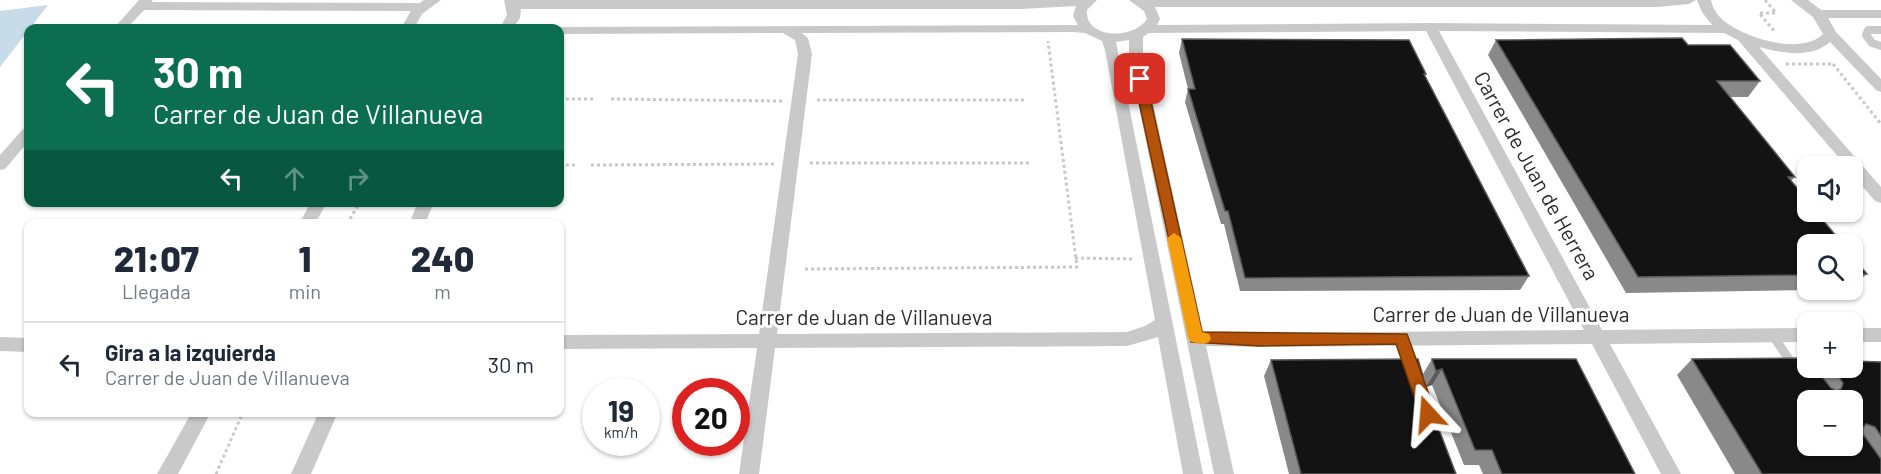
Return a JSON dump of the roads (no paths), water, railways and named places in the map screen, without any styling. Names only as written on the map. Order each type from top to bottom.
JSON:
[{"type":"street","points":[[1138,1],[1176,4],[1657,3],[1689,0]]},
{"type":"street","points":[[1704,0],[1708,12],[1735,33],[1881,197]]},
{"type":"street","points":[[510,24],[516,9],[512,2],[1044,5],[1089,1]]},
{"type":"street","points":[[1089,1],[1082,6],[1080,15],[1082,22],[1091,30]]},
{"type":"street","points":[[1138,1],[1149,10],[1153,17],[1142,32],[1134,51],[1224,474]]},
{"type":"street","points":[[1800,1],[1818,14],[1830,34],[1881,87]]},
{"type":"street","points":[[124,24],[144,3],[428,3]]},
{"type":"street","points":[[409,24],[411,19],[428,3]]},
{"type":"street","points":[[1818,14],[1881,14]]},
{"type":"street","points":[[564,30],[1073,28],[1091,30],[1119,38],[1142,32],[1430,27],[1735,33],[1774,47],[1804,48],[1816,46],[1830,34]]},
{"type":"street","name":"Carrer de Juan de Herrera","points":[[1430,27],[1671,474]]},
{"type":"street","points":[[749,474],[805,54],[801,38],[785,29]]},
{"type":"street","points":[[1107,36],[1114,58],[1193,474]]},
{"type":"street","points":[[0,165],[24,138]]},
{"type":"street","name":"Carrer de Juan de Villanueva","points":[[564,342],[1127,339],[1151,332],[1164,323]]},
{"type":"street","name":"Carrer de Juan de Villanueva","points":[[1196,338],[1260,340],[1797,335]]},
{"type":"street","points":[[1863,335],[1881,335]]},
{"type":"street","points":[[0,344],[24,345]]},
{"type":"street","points":[[167,474],[198,417]]},
{"type":"street","points":[[301,474],[327,417]]},
{"type":"lane","points":[[1881,30],[1868,30],[1866,35],[1872,42],[1881,46]]},
{"type":"lane","points":[[1773,336],[1804,381]]},
{"type":"lane","points":[[1402,338],[1414,376]]},
{"type":"water","points":[[48,5],[33,24],[24,24],[24,36],[0,67],[0,11]]}]
